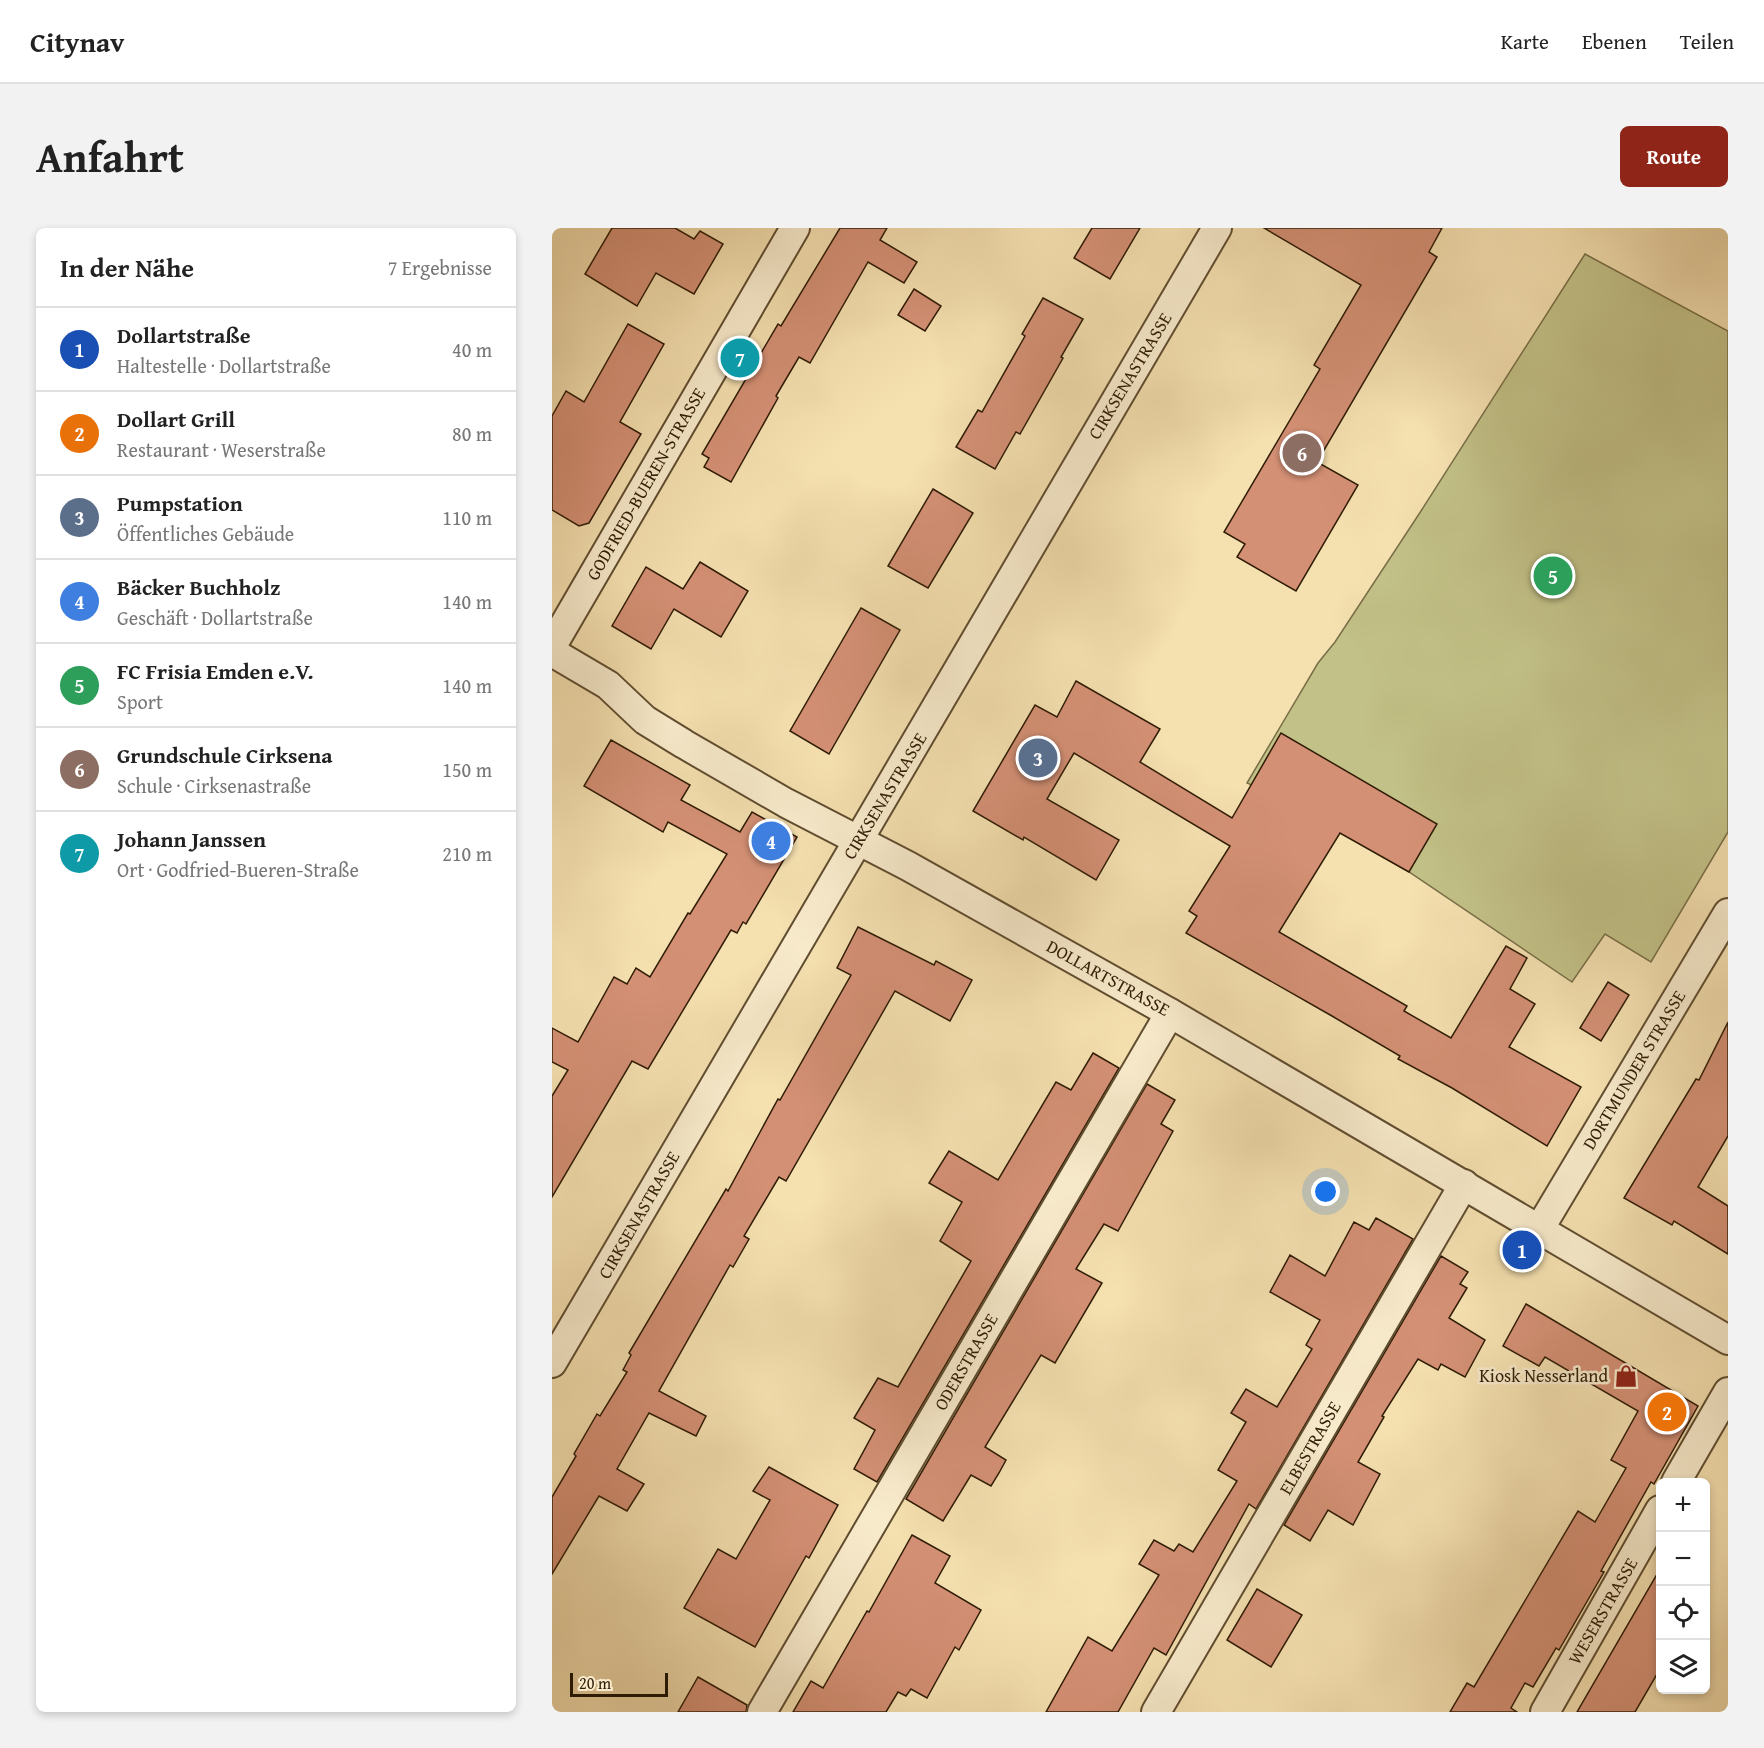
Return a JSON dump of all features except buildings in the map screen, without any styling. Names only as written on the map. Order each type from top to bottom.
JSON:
[{"type":"street","name":"GODFRIED-BUEREN-STRASSE","points":[[552,646],[795,228]]},
{"type":"street","name":"CIRKSENASTRASSE","points":[[552,1363],[1217,228]]},
{"type":"street","name":"DOLLARTSTRASSE","points":[[552,652],[608,685],[645,720],[684,744],[786,803],[908,866],[1170,1013],[1728,1340]]},
{"type":"street","name":"DORTMUNDER STRASSE","points":[[1540,1228],[1728,913]]},
{"type":"street","name":"ODERSTRASSE","points":[[762,1712],[1170,1013]]},
{"type":"street","name":"ELBESTRASSE","points":[[1156,1712],[1464,1184]]},
{"type":"street","points":[[1678,1478],[1728,1392]]},
{"type":"street","name":"WESERSTRASSE","points":[[1545,1712],[1656,1517]]},
{"type":"shaded area","points":[[1585,254],[1728,331],[1728,832],[1651,962],[1605,934],[1572,982],[1409,872],[1276,796],[1247,783],[1318,663],[1335,642],[1421,511]]},
{"type":"place","name":"Johann Janssen","points":[[740,358]]},
{"type":"place","name":"Grundschule Cirksena","points":[[1302,453]]},
{"type":"place","name":"FC Frisia Emden e.V.","points":[[1553,576]]},
{"type":"place","name":"Pumpstation","points":[[1038,758]]},
{"type":"place","name":"Bäcker Buchholz","points":[[771,841]]},
{"type":"place","name":"Dollartstraße","points":[[1522,1250]]},
{"type":"place","name":"Kiosk Nesserland","points":[[1626,1376]]},
{"type":"place","name":"Dollart Grill","points":[[1667,1412]]}]
